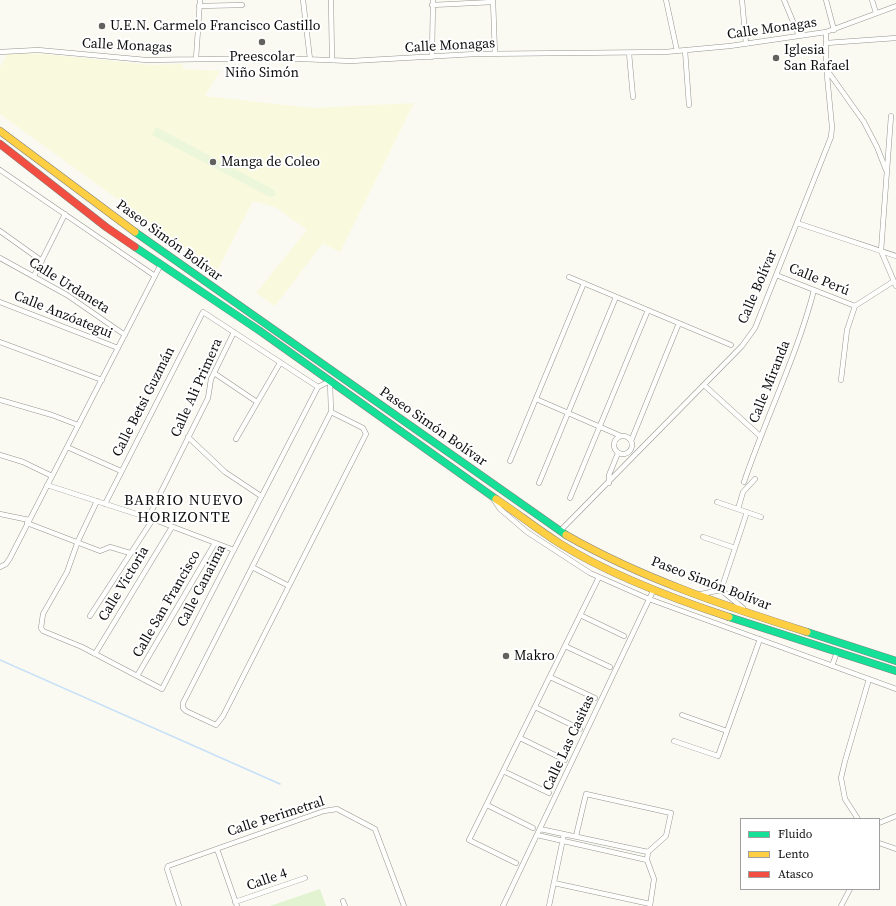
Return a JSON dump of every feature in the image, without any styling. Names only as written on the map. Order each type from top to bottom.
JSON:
[{"type":"main road","name":"Paseo Simón Bolívar","points":[[0,131],[174,261],[560,531],[590,549],[617,562],[747,612],[896,662]]},
{"type":"main road","name":"Paseo Simón Bolívar","points":[[0,144],[90,215],[330,381],[553,539],[602,567],[720,615],[896,671]]},
{"type":"main road","points":[[330,381],[335,374]]},
{"type":"main road","points":[[553,539],[560,531]]},
{"type":"street","points":[[196,59],[200,0]]},
{"type":"street","points":[[303,0],[310,59]]},
{"type":"street","points":[[331,0],[332,60]]},
{"type":"street","points":[[666,0],[677,51]]},
{"type":"street","points":[[742,0],[746,44]]},
{"type":"street","points":[[784,0],[799,36]]},
{"type":"street","points":[[826,0],[834,30]]},
{"type":"street","points":[[872,0],[876,14]]},
{"type":"street","points":[[432,56],[432,3],[493,1],[495,54]]},
{"type":"street","points":[[199,6],[242,5]]},
{"type":"street","name":"Calle Monagas","points":[[0,52],[38,50],[130,59],[396,60],[432,56],[677,51],[746,44],[826,32],[896,6]]},
{"type":"street","name":"Calle Bolívar","points":[[560,531],[748,340],[776,275],[831,137],[832,127],[826,69],[826,32]]},
{"type":"street","points":[[826,43],[896,38]]},
{"type":"street","points":[[685,50],[690,104]]},
{"type":"street","points":[[629,53],[633,98]]},
{"type":"street","points":[[826,69],[864,122],[877,147],[887,172]]},
{"type":"street","points":[[841,380],[847,330],[855,306],[895,283],[881,251],[891,116]]},
{"type":"street","points":[[0,170],[155,276]]},
{"type":"street","points":[[34,276],[65,214]]},
{"type":"street","points":[[797,222],[896,256]]},
{"type":"street","points":[[0,231],[42,261]]},
{"type":"street","name":"Calle Urdaneta","points":[[0,258],[67,295],[125,334]]},
{"type":"street","points":[[2,566],[8,562],[161,264]]},
{"type":"street","name":"Calle Perú","points":[[776,275],[855,306]]},
{"type":"street","points":[[569,277],[731,345]]},
{"type":"street","points":[[510,461],[584,283]]},
{"type":"street","name":"Calle Miranda","points":[[744,482],[760,436],[798,345],[814,290]]},
{"type":"street","points":[[539,483],[616,297]]},
{"type":"street","name":"Calle Anzóategui","points":[[0,302],[118,348]]},
{"type":"street","points":[[570,498],[648,310]]},
{"type":"street","name":"Calle Betsi Guzmán","points":[[105,504],[203,312],[234,332]]},
{"type":"street","points":[[621,436],[617,438],[613,444],[614,449],[618,453],[624,454],[628,452],[632,446],[631,441],[679,323]]},
{"type":"street","points":[[234,332],[318,387],[330,381],[331,412],[183,703],[186,711],[213,725],[220,722],[366,434],[363,428],[331,412]]},
{"type":"street","name":"Calle Ali Primera","points":[[90,616],[150,519],[188,436],[208,398],[211,380],[234,332]]},
{"type":"street","points":[[0,342],[102,380]]},
{"type":"street","points":[[236,439],[280,363]]},
{"type":"street","points":[[214,373],[257,402]]},
{"type":"street","points":[[704,386],[760,436]]},
{"type":"street","name":"Calle Canaima","points":[[137,676],[162,689],[318,387]]},
{"type":"street","points":[[536,399],[621,436],[628,437],[631,441]]},
{"type":"street","points":[[0,400],[52,415],[78,425]]},
{"type":"street","points":[[188,436],[225,472],[245,487],[261,496]]},
{"type":"street","points":[[67,447],[121,471]]},
{"type":"street","points":[[609,482],[609,475],[618,453]]},
{"type":"street","points":[[0,455],[23,462],[52,476]]},
{"type":"street","points":[[738,509],[743,492],[755,478]]},
{"type":"street","points":[[47,485],[172,526],[234,550]]},
{"type":"street","name":"Paseo Simón Bolívar","points":[[491,496],[500,509],[527,532],[559,554],[599,577],[649,599],[896,689]]},
{"type":"street","points":[[97,501],[78,541],[67,572],[42,614],[40,625],[44,631],[95,654],[137,676]]},
{"type":"street","points":[[717,502],[761,517]]},
{"type":"street","points":[[721,590],[747,512]]},
{"type":"street","points":[[0,514],[28,521],[100,551],[110,546],[130,553]]},
{"type":"street","name":"Calle Victoria","points":[[95,654],[172,526]]},
{"type":"street","points":[[703,537],[735,548]]},
{"type":"street","name":"Calle San Francisco","points":[[137,676],[215,543]]},
{"type":"street","points":[[252,567],[289,586]]},
{"type":"street","points":[[516,863],[469,840],[599,577]]},
{"type":"street","name":"Calle Las Casitas","points":[[503,906],[654,589]]},
{"type":"street","points":[[699,594],[721,590]]},
{"type":"street","points":[[721,590],[747,612]]},
{"type":"street","points":[[580,615],[624,636]]},
{"type":"street","points":[[674,741],[718,756],[760,639]]},
{"type":"street","points":[[565,646],[610,667]]},
{"type":"street","points":[[832,666],[837,652]]},
{"type":"street","points":[[550,677],[595,698]]},
{"type":"street","points":[[857,818],[846,799],[842,778],[845,761],[869,679]]},
{"type":"street","points":[[535,707],[580,729]]},
{"type":"street","points":[[682,715],[727,731]]},
{"type":"street","points":[[520,738],[565,760]]},
{"type":"street","points":[[503,771],[549,793]]},
{"type":"street","points":[[554,883],[650,905],[654,879],[647,860],[648,852],[666,836],[671,814],[586,794],[576,836]]},
{"type":"street","points":[[487,805],[533,828]]},
{"type":"street","name":"Calle Perimetral","points":[[179,906],[167,866],[324,811],[337,810],[375,829],[404,906]]},
{"type":"street","points":[[880,823],[896,816]]},
{"type":"street","points":[[540,829],[648,852]]},
{"type":"street","points":[[549,906],[564,834]]},
{"type":"street","points":[[537,835],[647,860]]},
{"type":"street","points":[[880,843],[896,849]]},
{"type":"street","points":[[217,849],[236,904]]},
{"type":"street","name":"Calle 4","points":[[236,904],[305,878]]},
{"type":"street","points":[[841,906],[849,890]]},
{"type":"green space","points":[[8,53],[44,54],[151,65],[183,64],[183,69],[220,71],[205,96],[313,108],[414,103],[340,252],[323,243],[275,306],[256,293],[307,230],[275,207],[253,201],[217,271],[0,114],[0,67]]},
{"type":"green space","name":"Manga de Coleo","points":[[156,127],[274,190],[276,195],[270,197],[152,135]]},
{"type":"green space","points":[[320,889],[326,906],[270,906]]},
{"type":"waterway","points":[[0,660],[280,784]]},
{"type":"traffic: fast","points":[[135,232],[566,535]]},
{"type":"traffic: fast","points":[[135,247],[260,331],[496,499]]},
{"type":"traffic: fast","points":[[729,617],[896,671]]},
{"type":"traffic: fast","points":[[807,632],[896,661]]},
{"type":"traffic: slow","points":[[0,131],[135,232]]},
{"type":"traffic: slow","points":[[496,499],[559,543],[579,555],[641,585],[729,617]]},
{"type":"traffic: slow","points":[[566,535],[624,565],[654,578],[745,612],[807,632]]},
{"type":"traffic: jam","points":[[0,144],[106,227],[135,247]]},
{"type":"place","name":"U.E.N. Carmelo Francisco Castillo","points":[[102,26]]},
{"type":"place","name":"Preescolar Niño Simón","points":[[262,42]]},
{"type":"place","name":"Iglesia San Rafael","points":[[776,58]]},
{"type":"place","name":"Manga de Coleo","points":[[213,162]]},
{"type":"place","name":"Makro","points":[[506,656]]},
{"type":"district","name":"BARRIO NUEVO HORIZONTE","points":[[184,510]]}]
